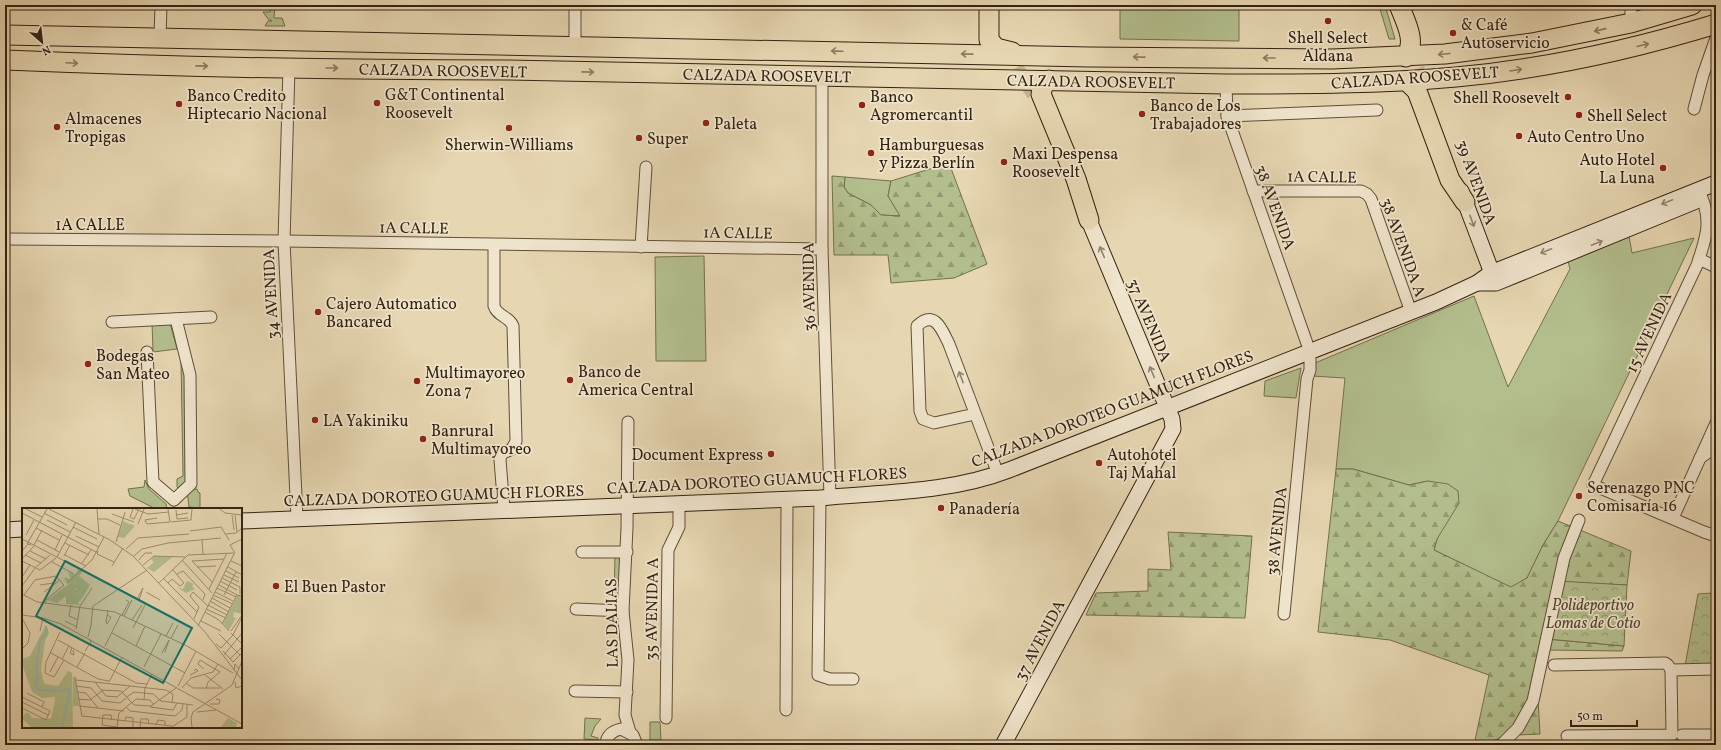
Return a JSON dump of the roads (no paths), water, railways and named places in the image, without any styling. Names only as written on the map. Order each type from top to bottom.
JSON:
[{"type":"highway","points":[[989,5],[989,40],[991,45],[1021,55]]},
{"type":"highway","points":[[1399,5],[1412,40],[1411,48],[1408,52]]},
{"type":"highway","name":"CALZADA ROOSEVELT","points":[[5,35],[575,48],[800,50],[1250,58],[1483,50],[1532,43],[1631,14],[1692,5]]},
{"type":"highway","name":"CALZADA ROOSEVELT","points":[[5,60],[289,68],[1226,84],[1312,84],[1407,81],[1507,71],[1618,51],[1716,24]]},
{"type":"highway","points":[[167,39],[175,65]]},
{"type":"highway","points":[[528,71],[543,64],[568,63],[574,57],[575,48]]},
{"type":"highway","points":[[800,50],[822,77]]},
{"type":"highway","points":[[1049,80],[1043,86],[1041,94],[1076,179],[1089,220]]},
{"type":"highway","points":[[1407,81],[1417,91],[1450,180],[1465,202]]},
{"type":"main road","points":[[997,5],[997,40]]},
{"type":"main road","points":[[1394,5],[1408,52]]},
{"type":"main road","name":"39 AVENIDA","points":[[1426,92],[1493,278]]},
{"type":"main road","name":"37 AVENIDA","points":[[1003,745],[1173,429],[1174,424],[1089,220],[1034,94]]},
{"type":"main road","name":"CALZADA DOROTEO GUAMUCH FLORES","points":[[242,521],[787,500],[909,491],[968,482],[998,474],[1167,408],[1306,349],[1411,312],[1477,283],[1706,194],[1716,182]]},
{"type":"main road","points":[[5,530],[22,529]]},
{"type":"street","points":[[161,5],[167,39]]},
{"type":"street","points":[[575,5],[575,48]]},
{"type":"street","points":[[1694,109],[1703,75],[1716,38]]},
{"type":"street","name":"34 AVENIDA","points":[[289,68],[284,241],[297,518]]},
{"type":"street","name":"36 AVENIDA","points":[[822,77],[822,249],[825,497],[818,674],[830,679],[853,679]]},
{"type":"street","name":"38 AVENIDA","points":[[1226,84],[1227,116],[1306,349],[1310,370],[1307,379],[1284,614]]},
{"type":"street","points":[[1227,116],[1377,110]]},
{"type":"street","points":[[641,247],[646,167]]},
{"type":"street","name":"1A CALLE","points":[[1253,191],[1362,191],[1367,194]]},
{"type":"street","name":"38 AVENIDA A","points":[[1367,194],[1371,199],[1411,312]]},
{"type":"street","name":"15 AVENIDA","points":[[1672,518],[1593,485],[1699,259],[1708,225],[1706,194]]},
{"type":"street","name":"1A CALLE","points":[[5,239],[284,241],[822,249]]},
{"type":"street","points":[[494,244],[495,311],[513,326],[516,441],[512,449],[502,454],[500,460],[504,510]]},
{"type":"street","points":[[1699,259],[1716,267]]},
{"type":"street","points":[[112,322],[211,317]]},
{"type":"street","points":[[147,352],[153,482],[174,504],[191,484],[190,375],[176,318]]},
{"type":"street","points":[[975,414],[934,423],[923,419],[920,411],[917,326],[922,321],[936,321],[942,329],[975,414],[998,474]]},
{"type":"street","name":"LAS DALIAS","points":[[628,422],[626,506],[627,552],[623,611],[628,660],[625,715],[630,732],[636,738],[637,745]]},
{"type":"street","points":[[1716,423],[1672,518],[1716,536]]},
{"type":"street","points":[[1700,458],[1716,447]]},
{"type":"street","points":[[786,710],[787,500]]},
{"type":"street","name":"35 AVENIDA A","points":[[666,718],[668,550],[679,527],[679,503]]},
{"type":"street","points":[[1501,745],[1516,731],[1533,701],[1564,558],[1579,520]]},
{"type":"street","points":[[582,552],[627,552]]},
{"type":"street","points":[[576,610],[623,611]]},
{"type":"street","points":[[1554,665],[1665,663],[1671,670],[1677,735]]},
{"type":"street","points":[[1671,670],[1716,669]]},
{"type":"street","points":[[575,691],[627,692]]},
{"type":"street","points":[[606,745],[608,737],[625,715]]},
{"type":"street","points":[[612,733],[621,730],[630,732]]},
{"type":"street","points":[[1567,736],[1716,735]]},
{"type":"tunnel","points":[[1409,47],[1425,90]]},
{"type":"tunnel","points":[[1003,49],[1034,94]]},
{"type":"place","name":"Shell Select Aldana","points":[[1328,21]]},
{"type":"place","name":"& Café Autoservicio","points":[[1453,33]]},
{"type":"place","name":"Shell Roosevelt","points":[[1568,97]]},
{"type":"place","name":"G&T Continental Roosevelt","points":[[377,103]]},
{"type":"place","name":"Banco Credito Hiptecario Nacional","points":[[179,104]]},
{"type":"place","name":"Banco Agromercantil","points":[[862,105]]},
{"type":"place","name":"Banco de Los Trabajadores","points":[[1142,114]]},
{"type":"place","name":"Shell Select","points":[[1579,115]]},
{"type":"place","name":"Paleta","points":[[706,123]]},
{"type":"place","name":"Almacenes Tropigas","points":[[57,127]]},
{"type":"place","name":"Sherwin-Williams","points":[[509,128]]},
{"type":"place","name":"Auto Centro Uno","points":[[1519,136]]},
{"type":"place","name":"Super","points":[[639,138]]},
{"type":"place","name":"Hamburguesas y Pizza Berlín","points":[[871,153]]},
{"type":"place","name":"Maxi Despensa Roosevelt","points":[[1004,162]]},
{"type":"place","name":"Auto Hotel La Luna","points":[[1663,168]]},
{"type":"place","name":"Cajero Automatico Bancared","points":[[318,312]]},
{"type":"place","name":"Bodegas San Mateo","points":[[88,364]]},
{"type":"place","name":"Banco de America Central","points":[[570,380]]},
{"type":"place","name":"Multimayoreo Zona 7","points":[[417,381]]},
{"type":"place","name":"LA Yakiniku","points":[[315,420]]},
{"type":"place","name":"Banrural Multimayoreo","points":[[423,439]]},
{"type":"place","name":"Document Express","points":[[771,454]]},
{"type":"place","name":"Autohotel Taj Mahal","points":[[1099,463]]},
{"type":"place","name":"Serenazgo PNC Comisaría 16","points":[[1579,496]]},
{"type":"place","name":"Panadería","points":[[941,508]]},
{"type":"place","name":"El Buen Pastor","points":[[276,586]]},
{"type":"park label","name":"Polideportivo Lomas de Cotio","points":[[1593,613]]}]
